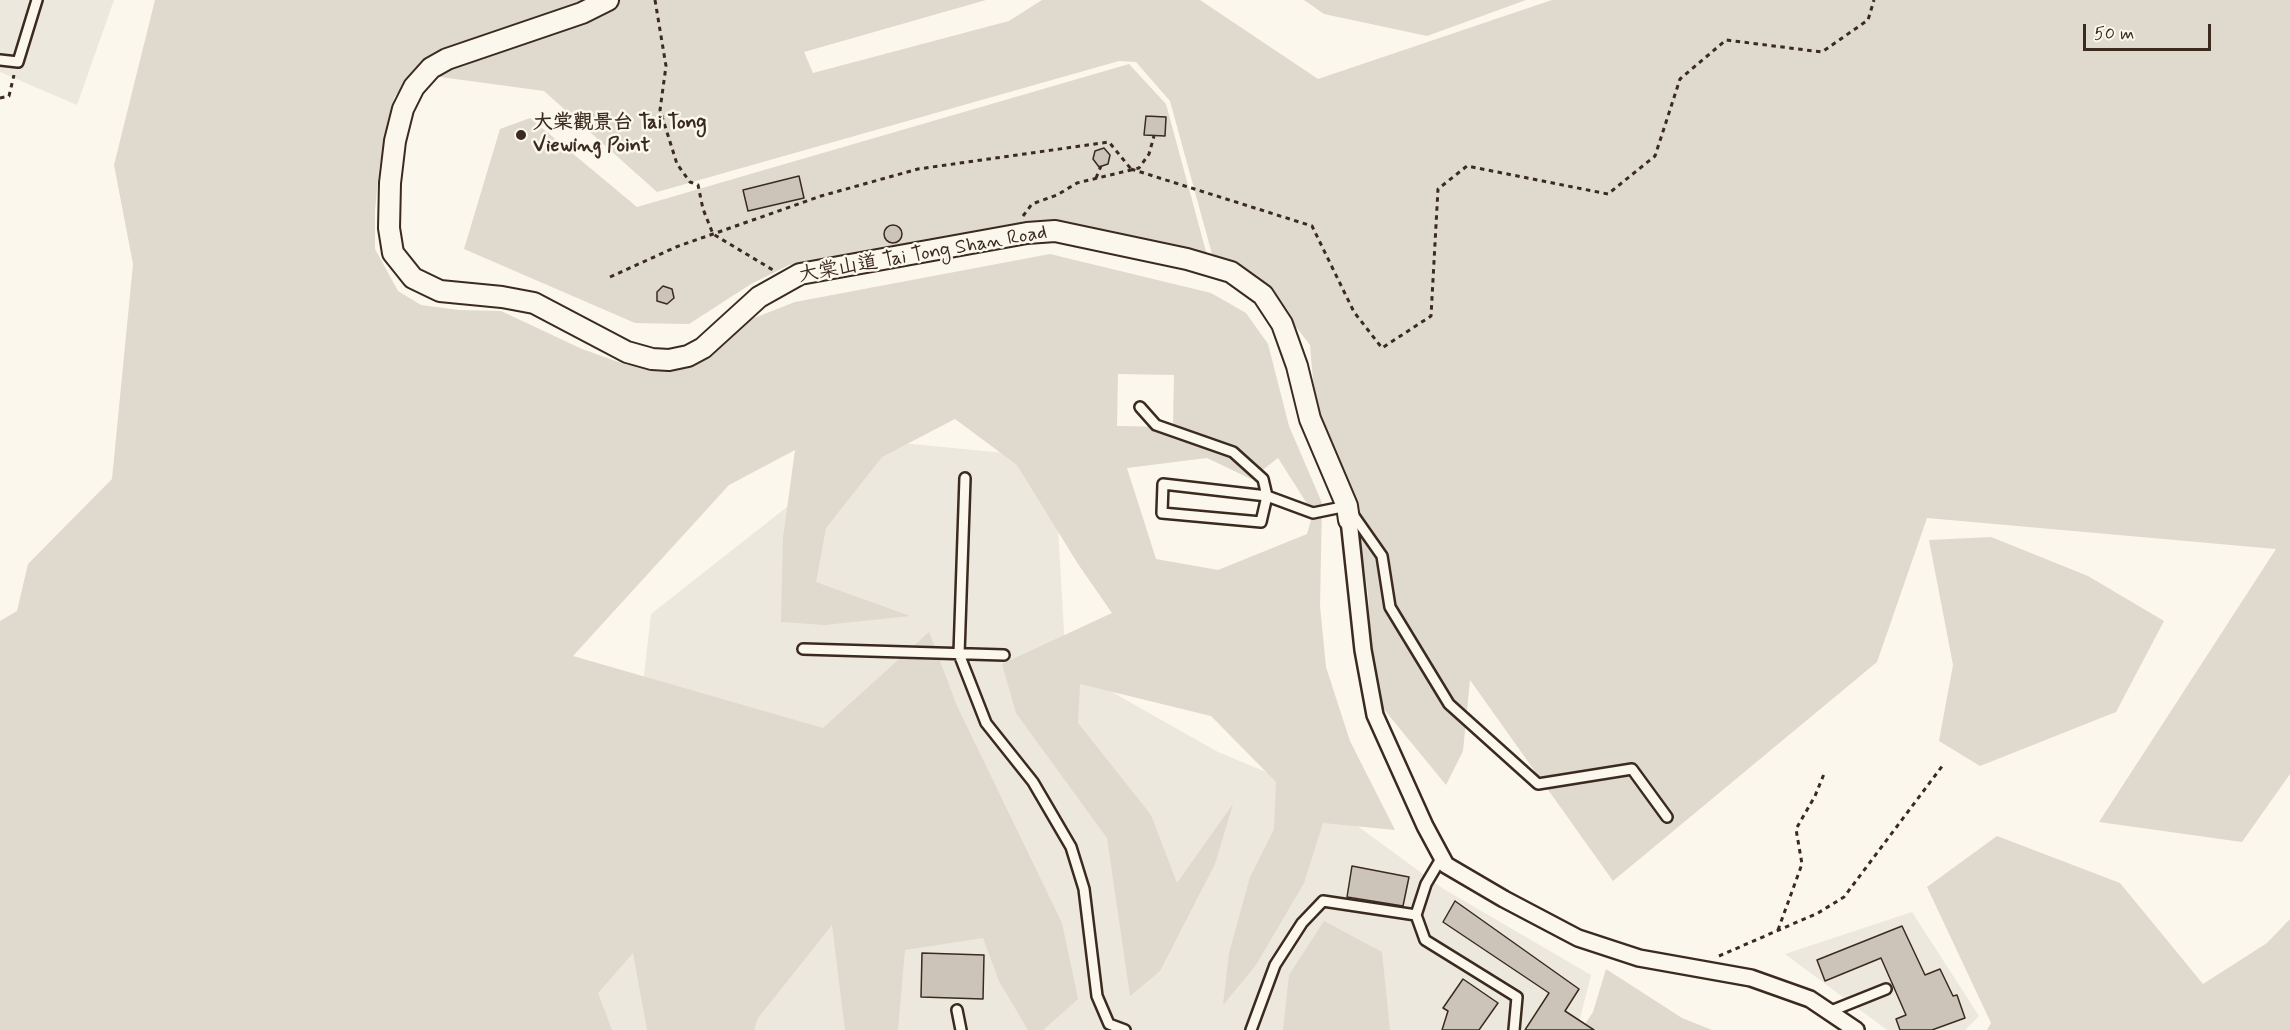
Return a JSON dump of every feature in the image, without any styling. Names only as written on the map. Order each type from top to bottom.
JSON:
[{"type":"street","name":"大棠山道 Tai Tong Shan Road","points":[[608,0],[582,13],[455,55],[440,62],[420,78],[403,109],[393,158],[389,228],[396,258],[413,278],[432,288],[534,303],[627,352],[661,360],[680,358],[703,348],[759,297],[800,274],[1027,233],[1055,231],[1187,259],[1231,272],[1263,295],[1282,324],[1297,366],[1310,419],[1348,513],[1363,650],[1375,715],[1425,826],[1446,865],[1578,938],[1638,958],[1750,978],[1799,994],[1831,1011],[1856,1030]]},
{"type":"lane","points":[[0,60],[18,62],[37,0]]},
{"type":"lane","points":[[1140,407],[1156,425],[1233,452],[1263,479],[1267,496],[1261,522],[1162,513],[1163,484],[1267,496],[1313,513],[1348,513],[1382,556],[1390,607],[1449,704],[1538,784],[1632,769],[1666,817]]},
{"type":"lane","points":[[965,478],[959,654],[986,723],[1033,782],[1071,847],[1084,890],[1097,996],[1109,1024],[1125,1030]]},
{"type":"lane","points":[[803,649],[1004,655]]},
{"type":"lane","points":[[1442,856],[1426,884],[1416,915],[1425,940],[1517,997],[1514,1030]]},
{"type":"lane","points":[[1251,1030],[1275,965],[1302,923],[1323,901],[1416,915]]},
{"type":"lane","points":[[1831,1011],[1886,988]]},
{"type":"lane","points":[[957,1010],[961,1030]]},
{"type":"path","points":[[655,0],[666,66],[660,110],[677,164],[690,182],[698,185],[703,209],[713,234],[782,276],[786,281]]},
{"type":"path","points":[[610,277],[676,247],[821,196],[918,170],[1109,142],[1131,169],[1312,226],[1354,312],[1382,348],[1431,316],[1438,189],[1467,166],[1608,194],[1655,156],[1680,79],[1726,40],[1822,52],[1868,20],[1875,0]]},
{"type":"path","points":[[0,98],[9,96],[18,62]]},
{"type":"path","points":[[1022,219],[1032,204],[1057,195],[1077,183],[1139,168],[1144,163],[1154,136]]},
{"type":"path","points":[[1096,178],[1101,166]]},
{"type":"path","points":[[1691,968],[1818,913],[1844,897],[1943,765]]},
{"type":"path","points":[[1778,930],[1802,864],[1796,829],[1815,796],[1824,774]]},
{"type":"shaded area","points":[[0,0],[114,0],[77,105],[0,72]]},
{"type":"shaded area","points":[[155,0],[986,0],[804,52],[813,73],[1009,21],[1042,0],[1200,0],[1318,79],[1552,0],[2290,0],[2290,774],[2242,842],[2099,822],[2276,549],[1927,518],[1877,662],[1613,881],[1470,680],[1463,751],[1446,785],[1382,707],[1371,644],[1368,593],[1354,503],[1316,414],[1310,345],[1270,293],[1242,266],[1212,254],[1170,101],[1136,62],[1119,61],[657,192],[544,91],[411,73],[394,98],[379,169],[375,211],[375,249],[398,291],[421,305],[459,310],[501,311],[582,349],[627,365],[675,369],[713,355],[749,320],[795,302],[1050,254],[1211,293],[1246,313],[1268,344],[1289,426],[1322,503],[1320,606],[1326,667],[1350,741],[1395,830],[1323,823],[1304,883],[1256,965],[1223,1005],[1229,953],[1250,877],[1274,829],[1276,782],[1211,716],[1080,684],[1078,723],[1151,815],[1177,883],[1233,804],[1215,864],[1160,971],[1130,996],[1107,838],[1016,713],[1002,664],[1112,613],[1078,564],[1017,465],[955,419],[882,457],[826,528],[816,582],[910,616],[825,625],[781,622],[783,538],[795,450],[729,485],[573,656],[823,728],[929,632],[957,706],[1062,923],[1078,999],[1043,1030],[1028,1030],[999,981],[983,938],[905,950],[898,1030],[845,1030],[832,925],[758,1018],[754,1030],[647,1030],[633,953],[598,993],[612,1030],[0,1030],[0,621],[17,611],[28,564],[112,479],[133,264],[114,165]],"holes":[[[1118,374],[1174,375],[1173,427],[1117,426]],[[1207,458],[1251,479],[1278,458],[1313,513],[1307,534],[1218,570],[1156,559],[1127,468]]]},
{"type":"shaded area","points":[[1304,0],[1526,0],[1427,36],[1324,14]]},
{"type":"shaded area","points":[[1129,64],[1166,104],[1208,259],[1004,228],[789,265],[751,284],[689,324],[635,323],[464,249],[500,129],[530,118],[637,207]]},
{"type":"shaded area","points":[[872,440],[1054,458],[1066,666],[1218,752],[1307,789],[1442,888],[1591,975],[1577,1030],[522,1030],[637,735],[651,614]]},
{"type":"shaded area","points":[[1991,537],[2088,576],[2164,621],[2116,712],[1980,766],[1939,741],[1953,665],[1929,540]]},
{"type":"shaded area","points":[[1997,836],[2120,883],[2203,984],[2267,943],[2290,919],[2290,1030],[1987,1030],[1991,1023],[1927,887]]},
{"type":"shaded area","points":[[1912,912],[1979,1016],[1965,1030],[1887,1030],[1785,954]]},
{"type":"shaded area","points":[[1324,921],[1382,952],[1390,1030],[1283,1030],[1289,975]]},
{"type":"shaded area","points":[[1606,969],[1682,1018],[1712,1030],[1581,1030],[1593,1012]]},
{"type":"building","points":[[1146,116],[1166,117],[1165,136],[1144,135]]},
{"type":"building","points":[[1104,148],[1110,155],[1108,164],[1099,167],[1093,159],[1095,151]]},
{"type":"building","points":[[799,176],[804,198],[748,211],[743,190]]},
{"type":"building","points":[[893,225],[899,228],[902,234],[899,240],[893,243],[887,240],[884,234],[887,228]]},
{"type":"building","points":[[663,286],[672,289],[674,298],[667,304],[657,301],[657,292]]},
{"type":"building","points":[[1352,866],[1409,877],[1403,906],[1347,897]]},
{"type":"building","points":[[1455,901],[1579,989],[1565,1011],[1594,1030],[1525,1030],[1549,993],[1443,922]]},
{"type":"building","points":[[1902,926],[1925,975],[1940,969],[1953,996],[1957,995],[1965,1018],[1932,1030],[1900,1030],[1896,1019],[1906,1015],[1881,958],[1825,981],[1817,960]]},
{"type":"building","points":[[922,953],[984,955],[983,999],[921,997]]},
{"type":"building","points":[[1463,979],[1498,1003],[1479,1030],[1442,1030],[1448,1011],[1443,1008]]},
{"type":"place","name":"大棠觀景台 Tai Tong Viewing Point","points":[[521,135]]}]
